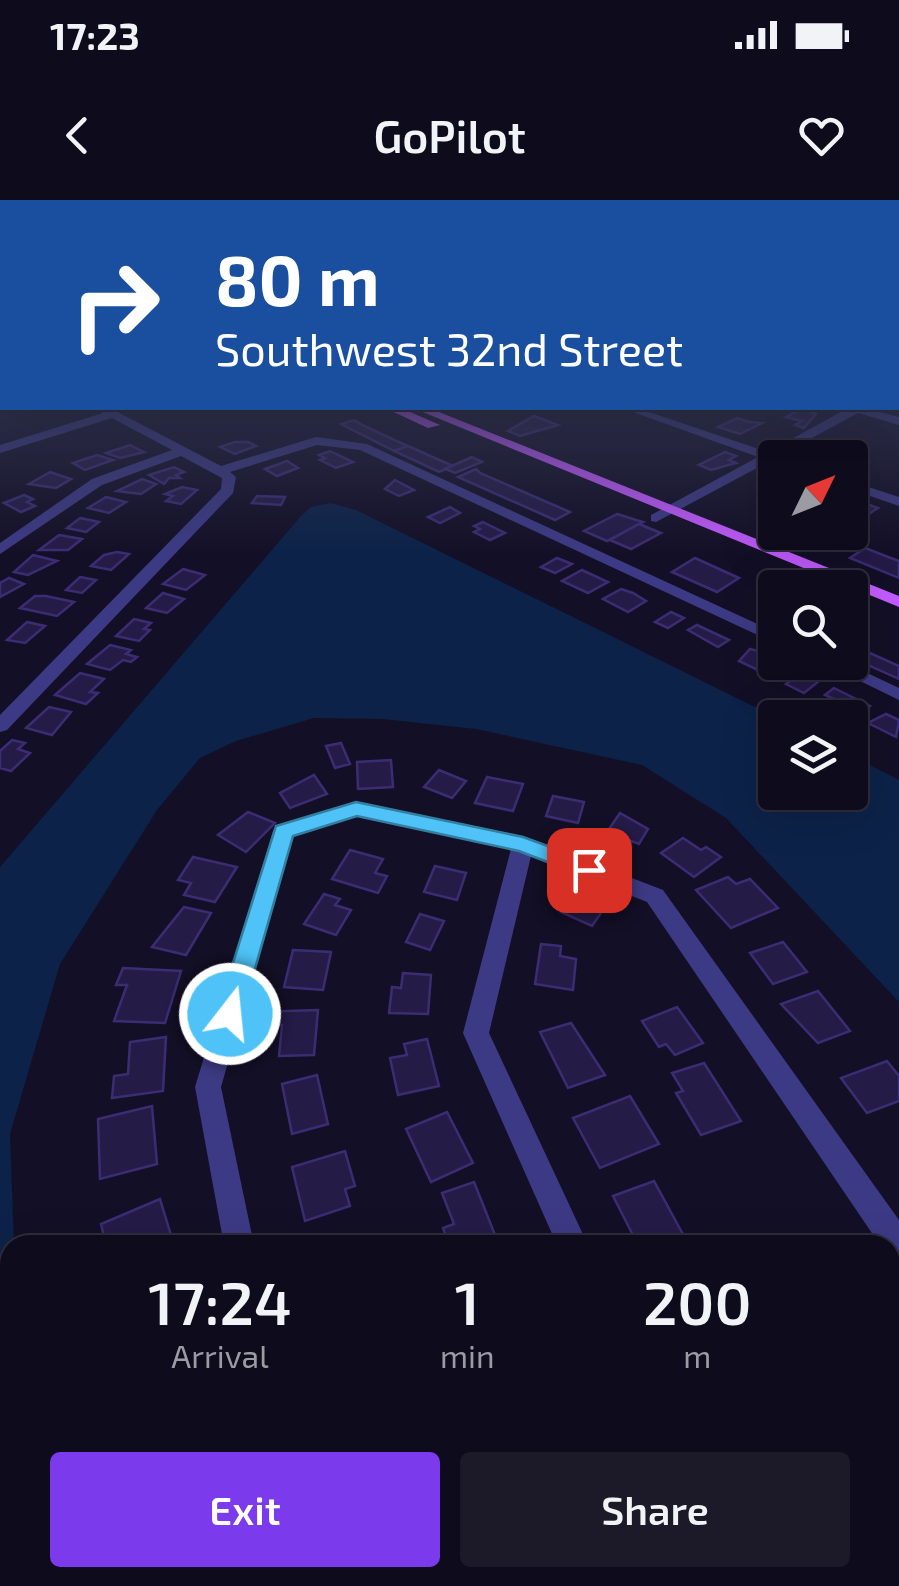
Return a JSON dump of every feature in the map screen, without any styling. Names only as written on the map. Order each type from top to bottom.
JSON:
[{"type":"main road","points":[[437,426],[899,602]]},
{"type":"main road","points":[[451,426],[489,436]]},
{"type":"main road","points":[[463,426],[785,570]]},
{"type":"main road","points":[[868,606],[899,619]]},
{"type":"street","points":[[0,449],[66,426]]},
{"type":"street","points":[[0,726],[212,511],[228,490],[229,477],[220,470],[135,426]]},
{"type":"street","points":[[679,426],[758,453]]},
{"type":"street","points":[[802,440],[826,426]]},
{"type":"street","points":[[220,470],[316,441],[364,447],[758,630]]},
{"type":"street","points":[[0,550],[98,482],[182,451]]},
{"type":"street","points":[[664,514],[758,465]]},
{"type":"street","points":[[868,491],[899,502]]},
{"type":"street","points":[[0,529],[19,534]]},
{"type":"street","points":[[867,680],[899,695]]},
{"type":"street","points":[[237,1235],[208,1086],[284,831],[356,809],[523,844],[655,896],[891,1235]]},
{"type":"street","points":[[523,844],[476,1032],[568,1235]]},
{"type":"water","points":[[331,503],[356,510],[758,709],[758,810],[868,810],[868,764],[899,780],[899,1002],[726,818],[642,765],[476,729],[382,719],[314,718],[236,741],[200,758],[157,810],[60,964],[10,1134],[14,1235],[0,1235],[0,867],[311,507]]},
{"type":"building","points":[[344,426],[363,426],[408,446],[394,451]]},
{"type":"building","points":[[517,426],[556,426],[520,436],[508,431]]},
{"type":"building","points":[[721,426],[757,426],[740,434],[718,427]]},
{"type":"building","points":[[235,442],[256,446],[235,454],[220,447]]},
{"type":"building","points":[[130,445],[144,452],[120,458],[106,453]]},
{"type":"building","points":[[408,446],[453,466],[439,472],[394,451]]},
{"type":"building","points":[[330,451],[353,462],[336,468],[320,460],[325,458],[319,455]]},
{"type":"building","points":[[725,452],[736,456],[729,460],[736,463],[711,470],[699,465]]},
{"type":"building","points":[[97,455],[113,460],[85,470],[73,463]]},
{"type":"building","points":[[472,457],[482,462],[455,473],[445,469]]},
{"type":"building","points":[[287,461],[298,468],[277,476],[265,469]]},
{"type":"building","points":[[174,467],[184,472],[176,475],[180,478],[169,478],[164,484],[149,475]]},
{"type":"building","points":[[476,469],[570,512],[555,520],[458,477]]},
{"type":"building","points":[[50,472],[71,479],[56,488],[29,484]]},
{"type":"building","points":[[142,479],[156,484],[141,494],[117,491]]},
{"type":"building","points":[[395,480],[414,490],[399,496],[385,489]]},
{"type":"building","points":[[182,487],[197,490],[181,504],[166,501],[173,496],[165,494]]},
{"type":"building","points":[[24,495],[33,499],[27,502],[35,506],[21,512],[4,503]]},
{"type":"building","points":[[257,496],[285,497],[281,505],[252,503]]},
{"type":"building","points":[[106,497],[126,502],[109,513],[88,508]]},
{"type":"building","points":[[450,507],[460,513],[440,523],[428,517]]},
{"type":"building","points":[[617,514],[643,522],[607,541],[584,531]]},
{"type":"building","points":[[80,518],[99,522],[86,532],[67,528]]},
{"type":"building","points":[[483,522],[505,533],[490,540],[474,532],[480,529],[474,526]]},
{"type":"building","points":[[639,524],[661,533],[631,549],[610,540]]},
{"type":"building","points":[[59,535],[82,539],[68,550],[39,550]]},
{"type":"building","points":[[868,549],[899,561],[899,578],[850,558]]},
{"type":"building","points":[[129,554],[111,570],[91,566],[104,555]]},
{"type":"building","points":[[33,555],[57,561],[28,575],[14,572]]},
{"type":"building","points":[[557,558],[572,564],[555,573],[541,567]]},
{"type":"building","points":[[695,558],[739,578],[717,592],[672,572]]},
{"type":"building","points":[[183,569],[205,575],[186,590],[163,584]]},
{"type":"building","points":[[582,570],[608,582],[588,593],[562,581]]},
{"type":"building","points":[[80,577],[96,580],[82,593],[66,590]]},
{"type":"building","points":[[9,578],[24,584],[0,597],[0,583]]},
{"type":"building","points":[[621,589],[646,601],[628,612],[603,599]]},
{"type":"building","points":[[163,593],[184,599],[167,613],[146,608]]},
{"type":"building","points":[[35,596],[74,602],[57,616],[20,608]]},
{"type":"building","points":[[671,612],[684,618],[668,628],[655,622]]},
{"type":"building","points":[[134,619],[151,623],[144,629],[150,630],[139,641],[116,636]]},
{"type":"building","points":[[27,622],[45,626],[25,643],[7,640]]},
{"type":"building","points":[[697,625],[729,640],[718,647],[688,630]]},
{"type":"building","points":[[110,645],[131,650],[126,654],[137,657],[131,662],[123,660],[110,670],[87,664]]},
{"type":"building","points":[[750,649],[758,651],[758,670],[739,661]]},
{"type":"building","points":[[868,652],[899,666],[899,679],[868,665]]},
{"type":"building","points":[[80,673],[104,679],[90,692],[98,693],[86,704],[55,695]]},
{"type":"building","points":[[791,680],[819,681],[804,693],[786,684]]},
{"type":"building","points":[[834,688],[858,700],[836,700],[825,695]]},
{"type":"building","points":[[49,707],[71,712],[52,735],[26,728]]},
{"type":"building","points":[[886,714],[899,720],[896,737],[868,723]]},
{"type":"building","points":[[12,740],[25,743],[18,749],[30,753],[11,771],[0,768],[0,751]]},
{"type":"building","points":[[341,743],[350,764],[335,768],[326,746]]},
{"type":"building","points":[[391,760],[393,787],[358,789],[357,762]]},
{"type":"building","points":[[439,770],[466,781],[452,798],[424,787]]},
{"type":"building","points":[[314,775],[327,794],[290,808],[280,793]]},
{"type":"building","points":[[487,777],[523,784],[513,811],[475,803]]},
{"type":"building","points":[[553,796],[584,802],[578,823],[546,816]]},
{"type":"building","points":[[248,812],[275,823],[246,852],[218,835]]},
{"type":"building","points":[[620,813],[648,829],[639,844],[607,832]]},
{"type":"building","points":[[683,838],[721,857],[694,877],[661,853]]},
{"type":"building","points":[[350,850],[383,859],[375,873],[387,876],[378,893],[332,879]]},
{"type":"building","points":[[193,857],[237,867],[215,902],[184,895],[191,883],[178,880]]},
{"type":"building","points":[[435,866],[466,873],[457,900],[424,892]]},
{"type":"building","points":[[728,877],[736,884],[750,879],[778,908],[731,928],[696,890]]},
{"type":"building","points":[[565,887],[606,906],[592,926],[561,912],[564,908],[554,903]]},
{"type":"building","points":[[324,894],[340,899],[335,905],[351,910],[336,935],[304,924]]},
{"type":"building","points":[[184,907],[211,913],[186,955],[152,947]]},
{"type":"building","points":[[420,914],[444,921],[430,950],[406,942]]},
{"type":"building","points":[[783,942],[807,972],[773,984],[750,953]]},
{"type":"building","points":[[541,944],[561,946],[560,956],[576,959],[573,990],[535,984]]},
{"type":"building","points":[[293,950],[331,952],[323,990],[284,987]]},
{"type":"building","points":[[123,968],[181,971],[165,1023],[114,1021],[127,985],[116,985]]},
{"type":"building","points":[[403,973],[431,975],[428,1014],[389,1013],[392,987],[401,988]]},
{"type":"building","points":[[818,991],[850,1031],[818,1043],[781,1004]]},
{"type":"building","points":[[677,1007],[703,1043],[675,1055],[666,1044],[659,1047],[642,1021]]},
{"type":"building","points":[[318,1010],[314,1055],[279,1056],[282,1025],[251,1025],[253,1012]]},
{"type":"building","points":[[571,1023],[605,1075],[568,1088],[540,1032]]},
{"type":"building","points":[[166,1037],[163,1091],[112,1098],[114,1076],[128,1074],[130,1042]]},
{"type":"building","points":[[427,1039],[439,1086],[398,1095],[390,1058],[407,1055],[404,1044]]},
{"type":"building","points":[[887,1061],[899,1076],[899,1101],[867,1113],[841,1078]]},
{"type":"building","points":[[704,1063],[741,1121],[701,1135],[676,1093],[683,1091],[672,1073]]},
{"type":"building","points":[[317,1075],[328,1124],[292,1134],[282,1084]]},
{"type":"building","points":[[630,1096],[659,1144],[600,1168],[573,1118]]},
{"type":"building","points":[[152,1106],[157,1164],[100,1179],[98,1119]]},
{"type":"building","points":[[447,1112],[473,1163],[431,1182],[406,1129]]},
{"type":"building","points":[[345,1151],[355,1186],[345,1189],[350,1206],[305,1221],[292,1167]]},
{"type":"building","points":[[654,1181],[683,1235],[633,1235],[613,1196]]},
{"type":"building","points":[[474,1182],[495,1235],[445,1235],[443,1228],[454,1224],[442,1193]]},
{"type":"building","points":[[160,1199],[171,1235],[104,1235],[101,1224]]},
{"type":"route","points":[[230,1014],[284,831],[356,809],[523,844],[589,870]]}]
